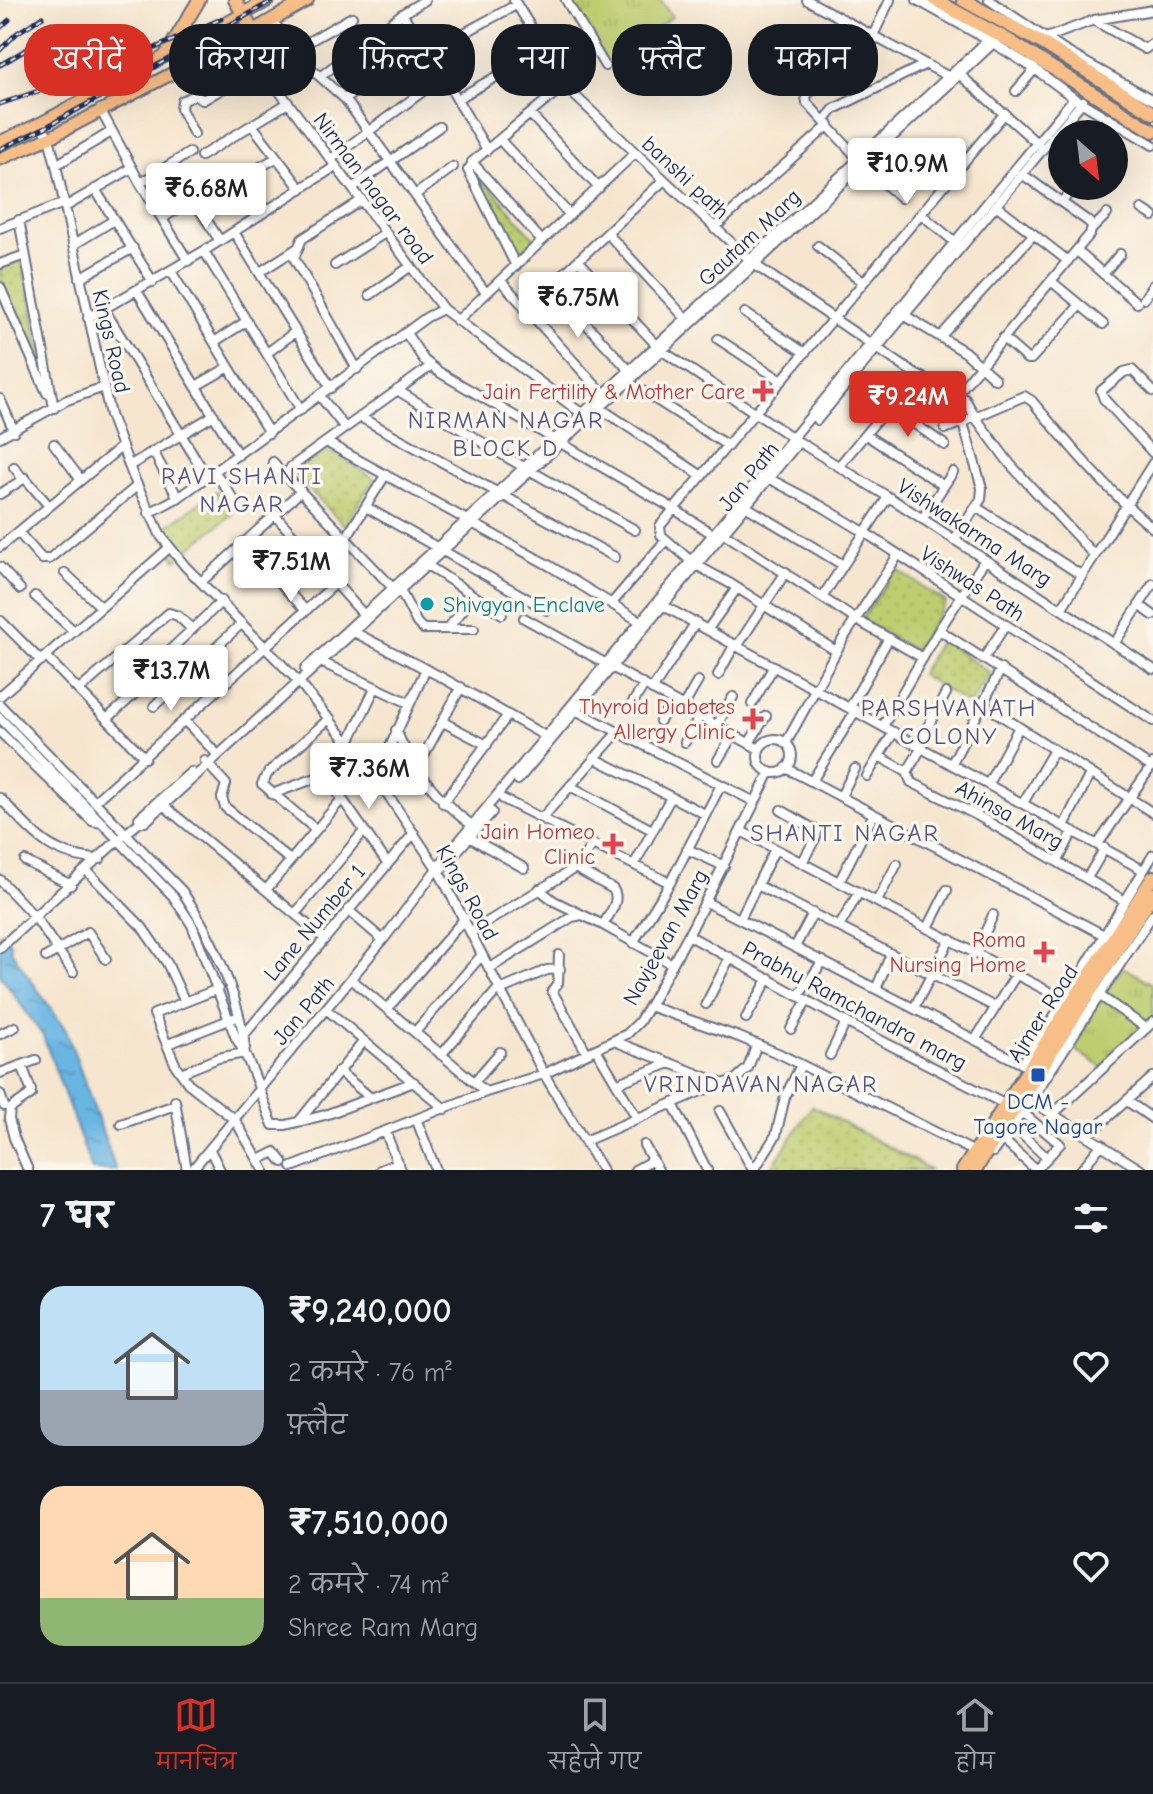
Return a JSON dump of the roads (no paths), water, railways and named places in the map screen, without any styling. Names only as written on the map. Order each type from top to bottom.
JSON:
[{"type":"highway","points":[[166,55],[199,0]]},
{"type":"highway","points":[[235,0],[246,24]]},
{"type":"highway","points":[[265,24],[307,0]]},
{"type":"highway","points":[[935,0],[1153,131]]},
{"type":"highway","points":[[963,0],[1044,41],[1153,113]]},
{"type":"highway","points":[[243,14],[263,1],[272,20]]},
{"type":"highway","name":"Ajmer Road","points":[[1023,1096],[1026,1066],[1148,874]]},
{"type":"highway","name":"Ajmer Road","points":[[975,1170],[1096,993],[1153,894]]},
{"type":"highway","name":"Ajmer Road","points":[[963,1170],[1006,1105],[1023,1096]]},
{"type":"main road","points":[[0,142],[243,14]]},
{"type":"main road","points":[[0,159],[49,138],[169,74]]},
{"type":"street","points":[[321,76],[415,3],[425,0]]},
{"type":"street","points":[[566,0],[605,66]]},
{"type":"street","points":[[807,0],[852,24]]},
{"type":"street","points":[[878,24],[890,0]]},
{"type":"street","points":[[917,0],[995,38],[1078,100],[1153,145]]},
{"type":"street","points":[[989,0],[1044,41],[1153,100]]},
{"type":"street","points":[[475,25],[515,2]]},
{"type":"street","name":"banshi path","points":[[515,2],[529,24]]},
{"type":"street","points":[[1044,41],[1094,20],[1153,10]]},
{"type":"street","points":[[402,14],[409,24]]},
{"type":"street","points":[[316,37],[352,17]]},
{"type":"street","points":[[840,24],[843,19]]},
{"type":"street","points":[[272,20],[275,24]]},
{"type":"street","points":[[1094,20],[1145,49],[1153,43]]},
{"type":"street","points":[[878,38],[924,65],[955,76],[1005,113],[1038,144]]},
{"type":"street","name":"Gautam Marg","points":[[586,416],[604,395],[660,348],[995,38]]},
{"type":"street","points":[[714,228],[827,122],[834,109],[924,65]]},
{"type":"street","points":[[1016,91],[1035,69]]},
{"type":"street","points":[[316,71],[345,99],[486,293]]},
{"type":"street","points":[[457,99],[491,80]]},
{"type":"street","points":[[193,96],[182,101],[181,109],[194,134]]},
{"type":"street","name":"Nirman nagar road","points":[[283,96],[443,309],[586,416]]},
{"type":"street","points":[[345,99],[349,96]]},
{"type":"street","points":[[88,318],[188,261],[301,189],[417,96]]},
{"type":"street","points":[[455,96],[487,150]]},
{"type":"street","points":[[516,266],[468,170],[552,96]]},
{"type":"street","name":"banshi path","points":[[576,96],[594,117],[753,263],[915,374],[957,394]]},
{"type":"street","points":[[806,96],[807,103],[862,162],[901,198]]},
{"type":"street","name":"Jan Path","points":[[695,564],[714,535],[797,441],[956,243],[1078,100]]},
{"type":"street","name":"Jan Path","points":[[874,347],[1022,174],[1078,100]]},
{"type":"street","points":[[201,156],[288,103]]},
{"type":"street","points":[[100,109],[140,183],[188,261]]},
{"type":"street","points":[[836,651],[695,564],[666,540],[659,530],[1005,113]]},
{"type":"street","points":[[530,114],[599,188]]},
{"type":"street","name":"Kings Road","points":[[41,123],[49,138],[56,165],[104,387],[121,447],[149,513],[169,548],[297,680],[376,777],[438,870],[544,1074],[602,1170]]},
{"type":"street","points":[[252,125],[301,189]]},
{"type":"street","points":[[352,188],[439,127]]},
{"type":"street","points":[[56,165],[111,132]]},
{"type":"street","points":[[500,140],[570,215]]},
{"type":"street","points":[[920,151],[951,178]]},
{"type":"street","points":[[140,183],[189,153]]},
{"type":"street","points":[[457,321],[634,154]]},
{"type":"street","points":[[224,188],[276,158]]},
{"type":"street","points":[[473,163],[541,240]]},
{"type":"street","points":[[415,195],[453,167]]},
{"type":"street","points":[[0,228],[64,205],[132,168]]},
{"type":"street","points":[[1022,174],[1089,222],[1091,230]]},
{"type":"street","points":[[525,310],[663,181]]},
{"type":"street","points":[[163,218],[212,186]]},
{"type":"street","points":[[95,189],[153,282]]},
{"type":"street","points":[[193,199],[220,241]]},
{"type":"street","points":[[357,369],[294,258],[302,239],[362,200]]},
{"type":"street","points":[[996,205],[1068,261]]},
{"type":"street","points":[[1142,209],[1153,216]]},
{"type":"street","points":[[921,214],[956,243]]},
{"type":"street","points":[[1094,555],[1010,464],[969,405],[957,394],[1107,214]]},
{"type":"street","points":[[19,220],[54,408]]},
{"type":"street","points":[[73,245],[114,220]]},
{"type":"street","points":[[234,232],[331,388]]},
{"type":"street","points":[[335,265],[385,233]]},
{"type":"street","points":[[608,234],[688,322]]},
{"type":"street","points":[[940,337],[1034,234]]},
{"type":"street","points":[[818,246],[863,282]]},
{"type":"street","points":[[80,278],[133,248]]},
{"type":"street","points":[[260,272],[296,249]]},
{"type":"street","points":[[204,251],[301,410]]},
{"type":"street","points":[[1077,251],[1140,301],[1153,285]]},
{"type":"street","points":[[1103,274],[1120,254]]},
{"type":"street","points":[[0,264],[25,255]]},
{"type":"street","name":"Vishwakarma Marg","points":[[579,261],[660,348],[797,441],[1153,669]]},
{"type":"street","points":[[370,295],[411,266]]},
{"type":"street","points":[[171,271],[269,433]]},
{"type":"street","points":[[501,281],[604,395]]},
{"type":"street","points":[[1051,281],[1103,324]]},
{"type":"street","points":[[551,286],[627,377],[728,446]]},
{"type":"street","points":[[0,287],[54,408]]},
{"type":"street","points":[[137,291],[238,455]]},
{"type":"street","points":[[1003,338],[1031,359],[1080,305]]},
{"type":"street","points":[[104,309],[180,435],[234,500]]},
{"type":"street","points":[[149,513],[178,498],[427,317],[443,309]]},
{"type":"street","points":[[745,313],[805,353]]},
{"type":"street","points":[[904,315],[965,352],[995,379]]},
{"type":"street","points":[[214,342],[247,321]]},
{"type":"street","points":[[267,353],[295,332]]},
{"type":"street","points":[[406,333],[431,366],[714,535]]},
{"type":"street","points":[[718,339],[782,381]]},
{"type":"street","points":[[286,476],[291,467],[431,366]]},
{"type":"street","points":[[196,386],[229,367]]},
{"type":"street","points":[[1153,391],[1132,370],[1124,372],[1101,391],[1104,399],[1153,453]]},
{"type":"street","points":[[839,466],[915,374]]},
{"type":"street","points":[[140,822],[139,818],[321,662],[500,494],[586,416],[600,408],[627,377]]},
{"type":"street","points":[[0,437],[67,400],[104,387]]},
{"type":"street","points":[[397,390],[635,530]]},
{"type":"street","points":[[320,396],[345,428]]},
{"type":"street","points":[[945,429],[1024,396],[1032,401],[1077,456],[1153,528]]},
{"type":"street","points":[[0,399],[14,431]]},
{"type":"street","points":[[889,406],[945,445]]},
{"type":"street","points":[[600,408],[702,476]]},
{"type":"street","points":[[129,466],[214,415]]},
{"type":"street","points":[[360,417],[615,557]]},
{"type":"street","points":[[954,540],[981,499],[982,488],[963,423]]},
{"type":"street","points":[[866,435],[944,486]]},
{"type":"street","name":"Jan Path","points":[[190,1170],[261,1089],[438,870],[449,863],[577,711],[661,604],[725,534],[797,441]]},
{"type":"street","points":[[326,442],[641,622]]},
{"type":"street","points":[[54,444],[81,480]]},
{"type":"street","points":[[0,547],[121,447]]},
{"type":"street","points":[[153,451],[178,498]]},
{"type":"street","points":[[273,462],[281,474],[396,589],[418,626],[425,630],[474,629]]},
{"type":"street","points":[[1061,609],[1153,463]]},
{"type":"street","points":[[14,467],[49,506]]},
{"type":"street","points":[[922,519],[953,472]]},
{"type":"street","points":[[346,538],[386,474]]},
{"type":"street","points":[[0,494],[23,479]]},
{"type":"street","name":"Vishwas Path","points":[[770,479],[864,532],[1153,721]]},
{"type":"street","points":[[18,532],[42,559],[49,559],[137,486]]},
{"type":"street","points":[[201,582],[301,491]]},
{"type":"street","points":[[823,596],[888,497]]},
{"type":"street","points":[[366,507],[547,610]]},
{"type":"street","points":[[747,507],[843,565]]},
{"type":"street","points":[[976,507],[1081,575]]},
{"type":"street","points":[[274,514],[364,615]]},
{"type":"street","points":[[725,534],[855,619],[923,658]]},
{"type":"street","points":[[612,603],[666,540]]},
{"type":"street","points":[[243,542],[306,611]]},
{"type":"street","points":[[0,696],[169,548]]},
{"type":"street","points":[[0,948],[123,836],[140,822],[145,822],[364,615],[427,565],[439,550]]},
{"type":"street","points":[[786,768],[791,756],[786,743],[855,619],[898,555]]},
{"type":"street","points":[[883,726],[939,630],[985,560]]},
{"type":"street","points":[[427,565],[502,614]]},
{"type":"street","points":[[0,567],[20,589]]},
{"type":"street","points":[[718,675],[786,572]]},
{"type":"street","points":[[65,573],[101,607]]},
{"type":"street","points":[[94,802],[186,722],[336,583]]},
{"type":"street","points":[[1114,644],[1153,584]]},
{"type":"street","points":[[708,629],[737,588]]},
{"type":"street","points":[[35,596],[74,631]]},
{"type":"street","points":[[447,629],[474,597]]},
{"type":"street","points":[[169,651],[222,601]]},
{"type":"street","points":[[661,604],[1148,874]]},
{"type":"street","name":"Jan Path","points":[[468,837],[473,826],[547,737],[610,667],[641,622],[661,604]]},
{"type":"street","points":[[1139,605],[1153,615]]},
{"type":"street","points":[[79,690],[169,613],[178,616],[192,629]]},
{"type":"street","points":[[524,618],[759,749]]},
{"type":"street","points":[[1,621],[79,690],[145,758]]},
{"type":"street","points":[[630,707],[648,688],[696,622]]},
{"type":"street","points":[[154,706],[242,623]]},
{"type":"street","points":[[984,658],[1005,626]]},
{"type":"street","points":[[939,630],[1152,765],[1129,797],[1087,878]]},
{"type":"street","points":[[354,632],[461,687],[547,737]]},
{"type":"street","points":[[812,781],[889,638]]},
{"type":"street","points":[[321,662],[409,703]]},
{"type":"street","points":[[752,704],[774,666]]},
{"type":"street","points":[[376,777],[426,669]]},
{"type":"street","points":[[952,763],[1001,669]]},
{"type":"street","points":[[107,719],[151,679]]},
{"type":"street","points":[[683,707],[698,681]]},
{"type":"street","points":[[417,768],[461,687]]},
{"type":"street","points":[[349,742],[375,688]]},
{"type":"street","points":[[907,772],[946,693]]},
{"type":"street","points":[[717,725],[733,697]]},
{"type":"street","points":[[660,721],[672,701]]},
{"type":"street","points":[[983,704],[1153,813]]},
{"type":"street","points":[[0,705],[94,802],[186,913],[218,989],[244,1035],[245,1053]]},
{"type":"street","points":[[577,711],[755,802]]},
{"type":"street","points":[[443,803],[508,715]]},
{"type":"street","points":[[685,742],[700,716]]},
{"type":"street","points":[[749,743],[766,716]]},
{"type":"street","points":[[0,718],[39,764],[182,891],[197,912],[234,1018],[236,1038],[261,1089],[273,1125],[325,1115],[414,1082]]},
{"type":"street","points":[[315,829],[262,784],[263,779],[330,718]]},
{"type":"street","points":[[186,722],[215,752]]},
{"type":"street","points":[[443,722],[487,745]]},
{"type":"street","points":[[988,784],[1019,727]]},
{"type":"street","points":[[396,730],[417,768],[443,803],[473,826]]},
{"type":"street","points":[[0,732],[22,747]]},
{"type":"street","points":[[543,817],[618,732]]},
{"type":"street","points":[[867,776],[894,732]]},
{"type":"street","points":[[718,760],[733,735]]},
{"type":"street","points":[[786,743],[774,739],[765,742],[759,749],[759,763],[770,772],[786,768],[1104,935]]},
{"type":"street","points":[[1023,803],[1054,750]]},
{"type":"street","name":"Ahinsa Marg","points":[[879,756],[907,772],[911,782],[1125,901]]},
{"type":"street","points":[[594,758],[705,814]]},
{"type":"street","points":[[272,794],[363,761]]},
{"type":"street","points":[[206,763],[226,784],[222,798],[225,807],[290,860]]},
{"type":"street","points":[[841,796],[855,769]]},
{"type":"street","name":"Navjeevan Marg","points":[[292,1167],[486,1092],[544,1074],[627,1034],[649,1006],[688,935],[770,772]]},
{"type":"street","points":[[1058,861],[1090,774]]},
{"type":"street","points":[[326,776],[387,863]]},
{"type":"street","points":[[633,943],[670,883],[721,785]]},
{"type":"street","points":[[570,786],[652,830]]},
{"type":"street","points":[[634,865],[671,797]]},
{"type":"street","points":[[503,799],[670,883]]},
{"type":"street","points":[[266,890],[341,800]]},
{"type":"street","points":[[1,801],[53,848],[80,858],[100,859]]},
{"type":"street","points":[[163,805],[325,939]]},
{"type":"street","points":[[781,810],[817,831],[802,863]]},
{"type":"street","points":[[839,882],[874,814]]},
{"type":"street","points":[[295,914],[364,831]]},
{"type":"street","points":[[741,831],[1065,1000]]},
{"type":"street","name":"Lane Number 1","points":[[244,1035],[414,833]]},
{"type":"street","points":[[468,837],[524,868]]},
{"type":"street","points":[[471,932],[575,868],[593,844]]},
{"type":"street","points":[[687,849],[724,866]]},
{"type":"street","points":[[740,919],[775,849]]},
{"type":"street","points":[[706,902],[1026,1066],[1125,901],[1148,874],[1153,855]]},
{"type":"street","points":[[25,861],[71,885]]},
{"type":"street","points":[[877,901],[897,864]]},
{"type":"street","points":[[575,868],[615,891]]},
{"type":"street","points":[[87,871],[149,936],[167,963],[185,1002]]},
{"type":"street","points":[[603,925],[616,900],[615,891],[622,879]]},
{"type":"street","points":[[0,880],[35,917],[73,972]]},
{"type":"street","points":[[757,885],[995,1007]]},
{"type":"street","points":[[539,889],[554,901],[672,964]]},
{"type":"street","points":[[928,928],[947,890]]},
{"type":"street","points":[[839,927],[859,892]]},
{"type":"street","points":[[348,910],[383,940]]},
{"type":"street","points":[[795,947],[813,913]]},
{"type":"street","points":[[1052,1115],[1150,1025],[1096,993],[1153,914]]},
{"type":"street","points":[[490,968],[572,917],[583,915]]},
{"type":"street","points":[[976,953],[993,915]]},
{"type":"street","points":[[387,1009],[465,918]]},
{"type":"street","points":[[46,957],[88,932],[106,959]]},
{"type":"street","name":"Prabhu Ramchandra marg","points":[[688,935],[1006,1105]]},
{"type":"street","points":[[914,1008],[950,939]]},
{"type":"street","points":[[876,989],[891,954]]},
{"type":"street","points":[[415,1032],[482,955]]},
{"type":"street","points":[[559,955],[558,983],[552,991],[592,1051],[618,1083],[637,1118]]},
{"type":"street","points":[[706,1004],[730,957]]},
{"type":"street","points":[[791,1029],[823,961]]},
{"type":"street","points":[[441,1055],[499,989],[547,970],[560,969]]},
{"type":"street","points":[[975,1040],[1016,975]]},
{"type":"street","points":[[746,1018],[769,978]]},
{"type":"street","points":[[351,979],[486,1092]]},
{"type":"street","points":[[218,989],[154,1014],[188,1083],[235,1120],[264,1170]]},
{"type":"street","points":[[649,1006],[757,1044],[975,1152]]},
{"type":"street","points":[[326,1009],[445,1109]]},
{"type":"street","points":[[168,1044],[234,1018]]},
{"type":"street","points":[[830,1055],[846,1022]]},
{"type":"street","points":[[0,1034],[15,1027]]},
{"type":"street","points":[[300,1120],[364,1041]]},
{"type":"street","points":[[614,1041],[722,1083]]},
{"type":"street","points":[[585,1141],[742,1075],[757,1044]]},
{"type":"street","points":[[474,1082],[500,1052]]},
{"type":"street","points":[[181,1073],[218,1058],[245,1053]]},
{"type":"street","points":[[0,1073],[36,1060]]},
{"type":"street","points":[[618,1083],[670,1063]]},
{"type":"street","points":[[22,1065],[31,1092],[10,1109],[9,1119],[28,1170]]},
{"type":"street","points":[[720,1111],[753,1170],[776,1135],[785,1097],[801,1065]]},
{"type":"street","points":[[338,1071],[371,1098]]},
{"type":"street","points":[[1088,1135],[1153,1077]]},
{"type":"street","points":[[0,1094],[4,1106]]},
{"type":"street","points":[[982,1170],[1022,1112],[1023,1096],[1137,1169]]},
{"type":"street","points":[[1127,1101],[1153,1119]]},
{"type":"street","points":[[121,1124],[175,1103],[190,1170]]},
{"type":"street","points":[[673,1104],[707,1170]]},
{"type":"street","points":[[1002,1139],[1036,1170],[1060,1144],[1022,1112]]},
{"type":"street","points":[[417,1121],[436,1170]]},
{"type":"street","points":[[1012,1125],[1047,1158]]},
{"type":"street","points":[[380,1170],[399,1166],[386,1133]]},
{"type":"street","points":[[1081,1170],[1102,1144]]},
{"type":"street","points":[[644,1145],[658,1170]]},
{"type":"street","points":[[210,1150],[220,1170]]},
{"type":"street","points":[[259,1160],[275,1152],[283,1162]]},
{"type":"street","points":[[635,1170],[653,1160]]},
{"type":"water","points":[[0,933],[11,943],[11,950],[19,963],[66,1030],[116,1170],[92,1170],[43,1036],[0,975]]},
{"type":"railway","points":[[0,149],[48,126],[274,0]]},
{"type":"railway","points":[[0,50],[17,33],[42,17]]},
{"type":"railway","points":[[0,104],[121,63],[221,19]]},
{"type":"railway","points":[[0,28],[9,20]]},
{"type":"railway","points":[[0,65],[24,51]]},
{"type":"place","name":"Jain Fertility & Mother Care","points":[[763,391]]},
{"type":"place","name":"Shivgyan Enclave","points":[[427,604]]},
{"type":"place","name":"Thyroid Diabetes Allergy Clinic","points":[[753,719]]},
{"type":"place","name":"Jain Homeo Clinic","points":[[613,844]]},
{"type":"place","name":"Roma Nursing Home","points":[[1044,952]]},
{"type":"place","name":"DCM - Tagore Nagar","points":[[1038,1075]]},
{"type":"district","name":"NIRMAN NAGAR BLOCK D","points":[[506,434]]},
{"type":"district","name":"RAVI SHANTI NAGAR","points":[[242,490]]},
{"type":"district","name":"PARSHVANATH COLONY","points":[[949,722]]},
{"type":"district","name":"SHANTI NAGAR","points":[[845,833]]},
{"type":"district","name":"VRINDAVAN NAGAR","points":[[761,1084]]}]
